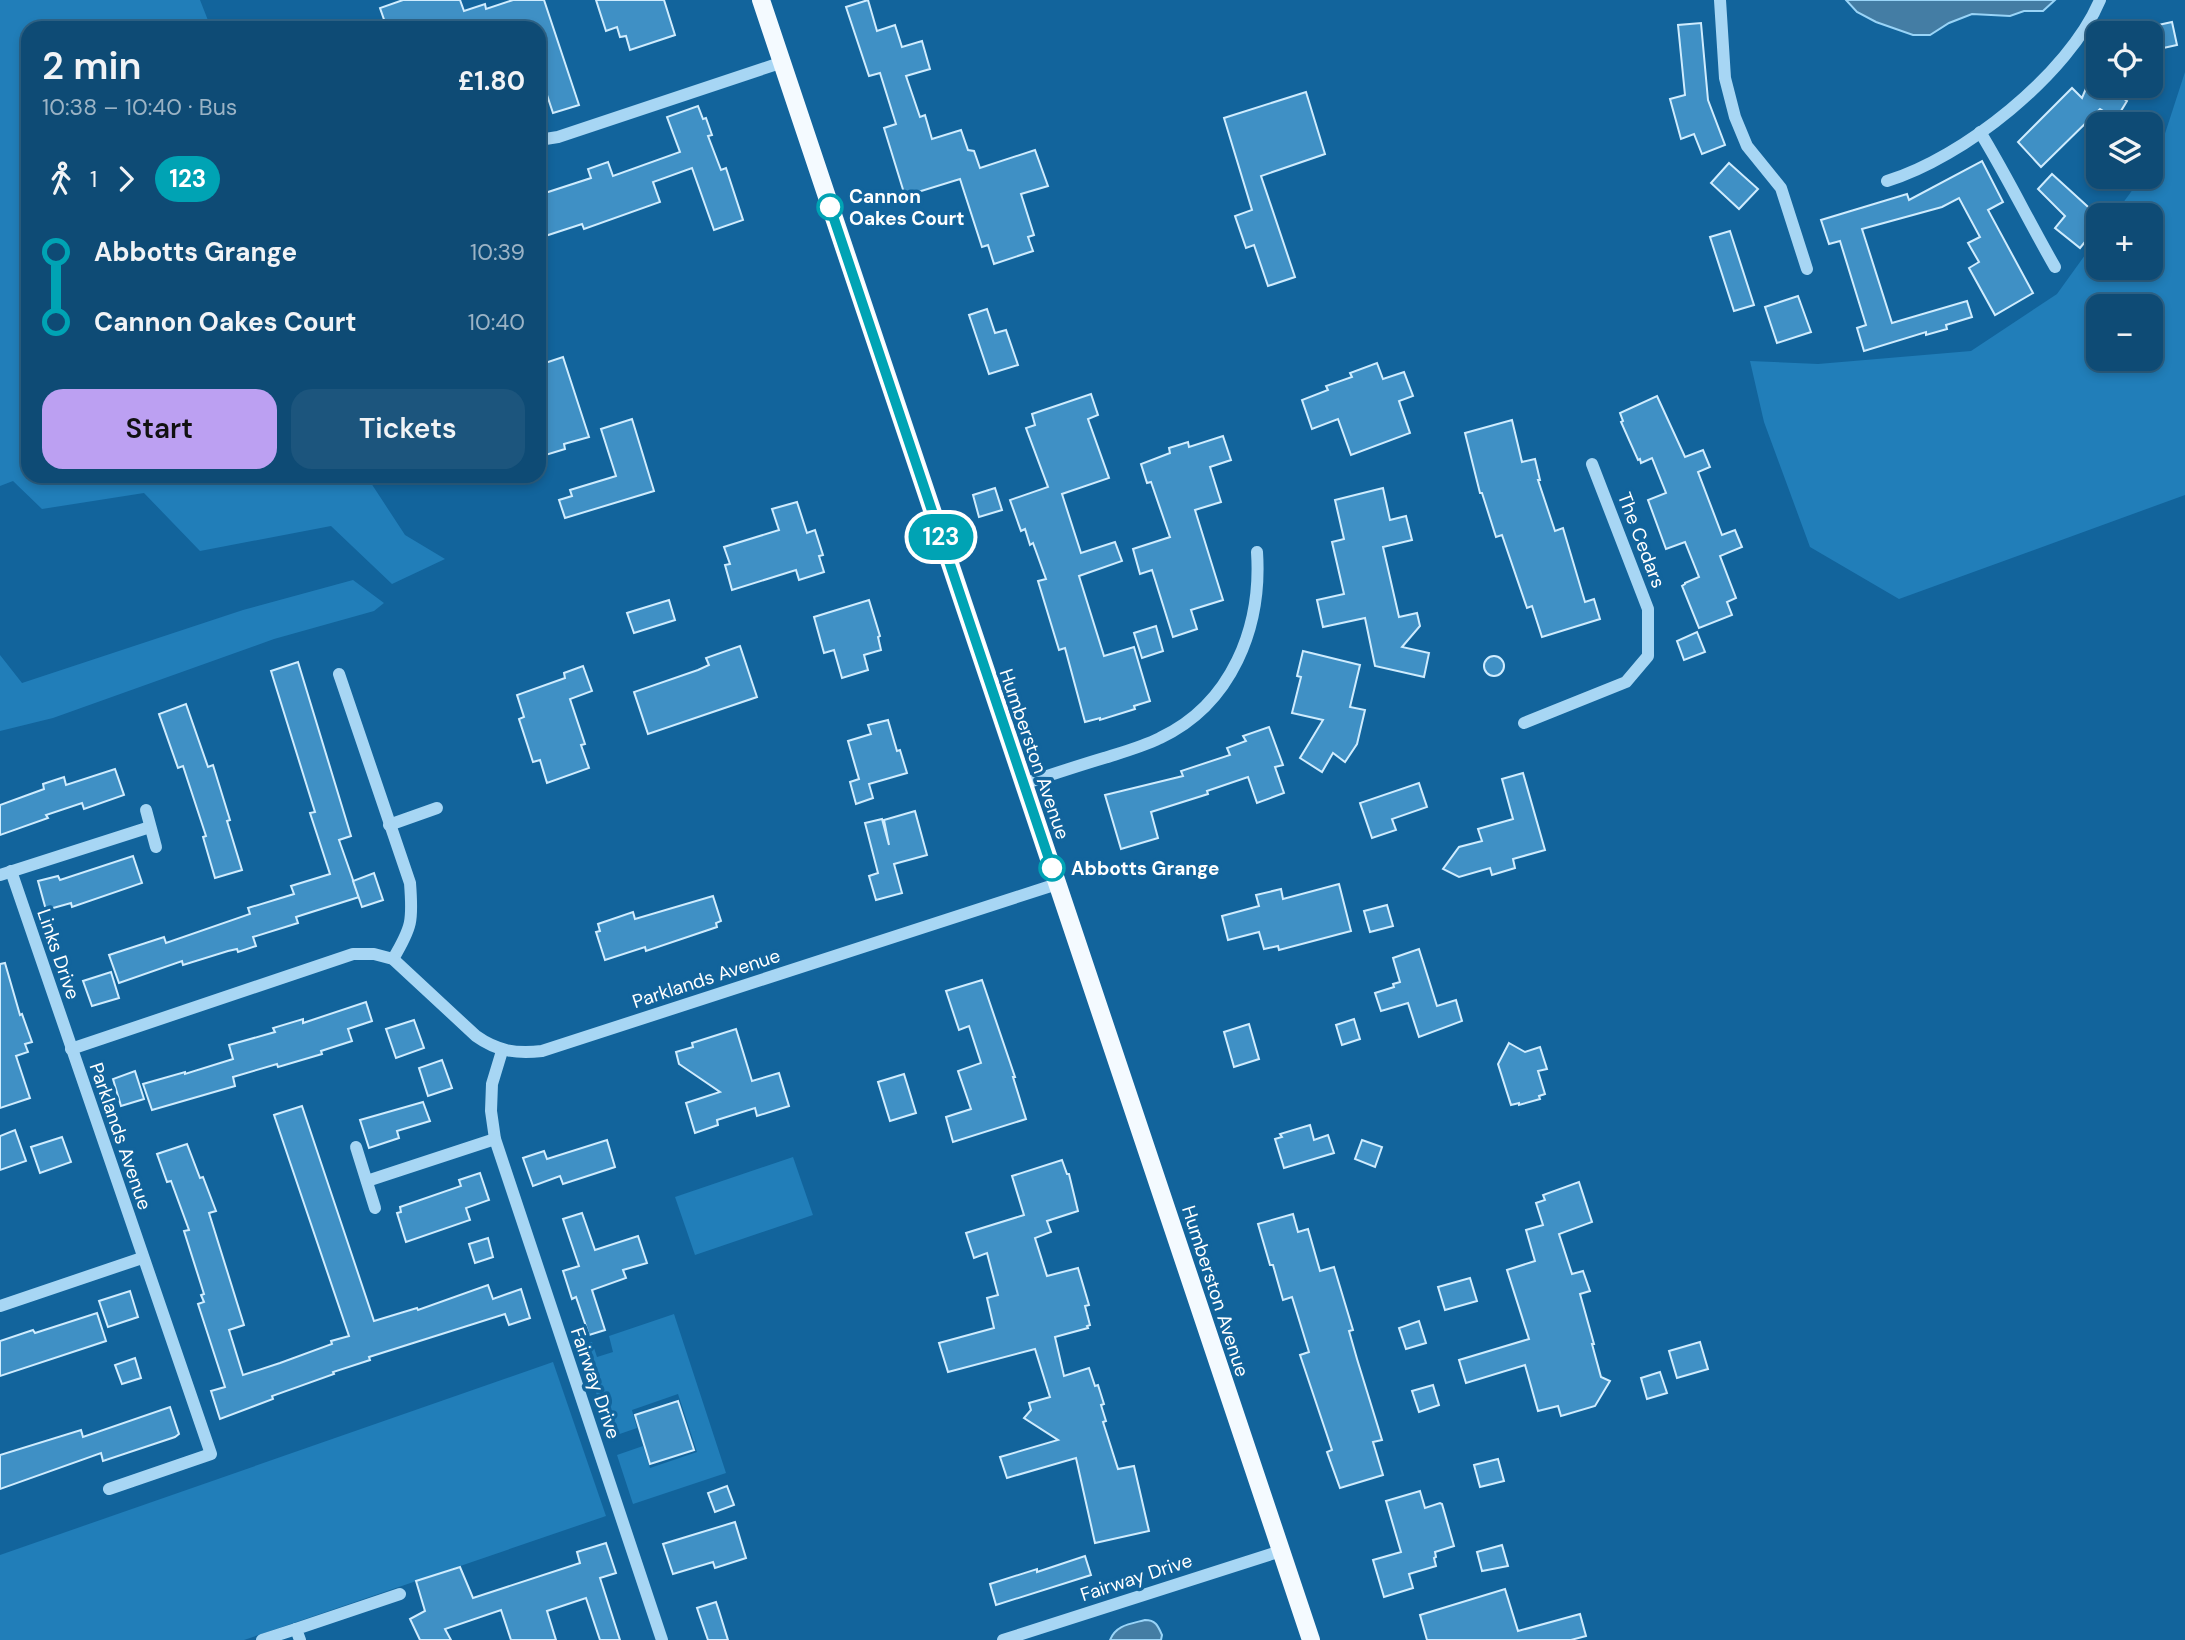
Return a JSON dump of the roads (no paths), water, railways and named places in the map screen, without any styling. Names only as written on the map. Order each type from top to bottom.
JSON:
[{"type":"main road","name":"Humberston Avenue","points":[[761,0],[1311,1640]]},
{"type":"street","points":[[1720,0],[1725,78],[1735,117],[1746,146],[1781,188],[1807,269]]},
{"type":"street","points":[[1887,181],[1936,161],[2009,111],[2060,61],[2082,33],[2100,0]]},
{"type":"street","points":[[546,139],[780,63]]},
{"type":"street","points":[[1980,132],[2055,267]]},
{"type":"street","name":"The Cedars","points":[[1524,723],[1626,682],[1648,656],[1648,609],[1591,464]]},
{"type":"street","points":[[1023,784],[1160,738],[1200,709],[1232,671],[1247,637],[1256,601],[1257,552]]},
{"type":"street","points":[[339,674],[410,883],[412,908],[409,931],[393,959]]},
{"type":"street","points":[[389,825],[438,808]]},
{"type":"street","points":[[146,810],[156,847]]},
{"type":"street","name":"Links Drive","points":[[71,1049],[5,873],[150,827]]},
{"type":"street","name":"Parklands Avenue","points":[[109,1489],[211,1454],[71,1049],[353,954],[374,954],[393,959],[475,1036],[489,1045],[502,1051],[542,1051],[1057,884]]},
{"type":"street","name":"Fairway Drive","points":[[502,1051],[492,1084],[491,1111],[495,1139],[662,1640]]},
{"type":"street","points":[[367,1181],[495,1139]]},
{"type":"street","points":[[356,1146],[375,1208]]},
{"type":"street","points":[[0,1307],[142,1258]]},
{"type":"street","name":"Fairway Drive","points":[[1003,1640],[1281,1552]]},
{"type":"street","points":[[262,1640],[298,1634],[400,1594]]},
{"type":"place","name":"Cannon Oakes Court","points":[[830,207]]},
{"type":"place","name":"Abbotts Grange","points":[[1052,868]]}]
